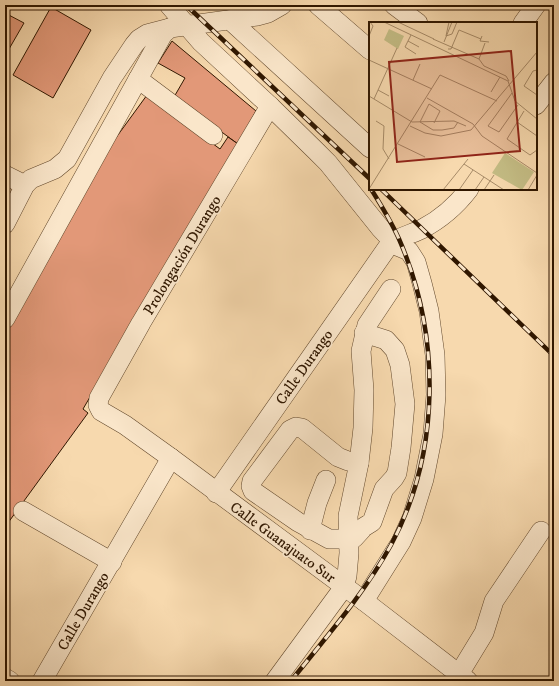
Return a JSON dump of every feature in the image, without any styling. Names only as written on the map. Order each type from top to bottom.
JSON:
[{"type":"street","points":[[169,5],[178,27],[200,42],[270,106],[328,163],[371,218],[397,246],[409,251],[416,262],[422,282],[433,335],[435,355],[435,413],[429,460],[412,518],[402,542],[364,601]]},
{"type":"street","points":[[5,224],[25,185],[31,179],[55,169],[67,159],[112,78],[125,57],[139,39],[147,34],[178,27],[257,16],[268,13],[282,5]]},
{"type":"street","points":[[318,5],[369,49]]},
{"type":"street","points":[[395,5],[417,22]]},
{"type":"street","points":[[524,22],[536,5]]},
{"type":"street","points":[[230,20],[369,147]]},
{"type":"street","points":[[5,318],[32,272],[159,40],[178,27]]},
{"type":"street","points":[[138,79],[213,135]]},
{"type":"street","points":[[537,104],[554,82]]},
{"type":"street","name":"Prolongación Durango","points":[[98,405],[99,398],[141,323],[270,106]]},
{"type":"street","points":[[5,175],[25,185]]},
{"type":"street","points":[[393,242],[422,229],[446,214],[457,204],[468,190]]},
{"type":"street","name":"Calle Durango","points":[[216,493],[387,248],[393,242]]},
{"type":"street","points":[[275,681],[344,587],[348,567],[348,516],[359,463],[364,411],[364,390],[360,360],[364,333],[367,325],[391,289]]},
{"type":"street","points":[[359,463],[338,457],[302,428],[296,427],[290,430],[252,481],[251,486],[253,491],[310,530],[329,539],[348,540],[355,537],[364,527],[372,522],[384,489],[396,476],[401,448],[405,404],[398,355],[392,345],[386,340],[364,333]]},
{"type":"street","name":"Calle Guanajuato Sur","points":[[98,405],[101,411],[125,425],[171,458],[216,493],[364,601],[463,678]]},
{"type":"street","name":"Calle Durango","points":[[42,681],[171,458]]},
{"type":"street","points":[[310,530],[317,503],[326,480]]},
{"type":"street","points":[[23,511],[112,562]]},
{"type":"street","points":[[463,678],[484,633],[494,601],[541,531]]},
{"type":"street","points":[[5,678],[10,681]]},
{"type":"building","points":[[51,7],[91,30],[53,98],[13,75]]},
{"type":"building","points":[[5,13],[24,23],[5,56]]},
{"type":"building","points":[[172,41],[256,111],[238,144],[174,97],[185,78],[158,63]]},
{"type":"building","points":[[147,95],[220,149],[228,137],[238,144],[83,409],[88,413],[5,527],[5,334],[114,138],[115,139]]},
{"type":"railway","points":[[186,5],[369,178]]},
{"type":"railway","points":[[291,681],[357,598],[391,545],[407,509],[419,471],[427,433],[430,393],[428,353],[422,314],[413,276],[399,239],[372,190]]},
{"type":"railway","points":[[382,190],[554,356]]}]
